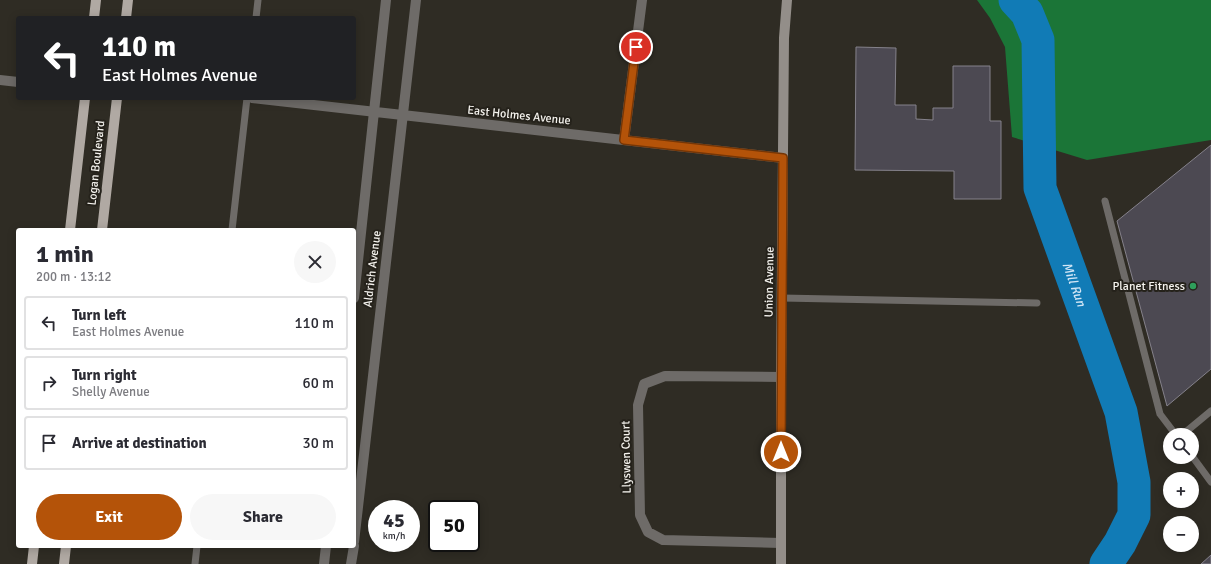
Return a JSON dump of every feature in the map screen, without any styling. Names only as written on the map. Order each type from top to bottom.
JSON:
[{"type":"main road","points":[[94,16],[96,0]]},
{"type":"main road","points":[[126,16],[128,0]]},
{"type":"main road","name":"Union Avenue","points":[[781,564],[784,38],[787,0]]},
{"type":"main road","name":"Logan Boulevard","points":[[70,228],[85,100]]},
{"type":"main road","name":"Logan Boulevard","points":[[102,228],[117,100]]},
{"type":"main road","points":[[32,564],[34,548]]},
{"type":"main road","points":[[64,564],[66,548]]},
{"type":"street","name":"Aldrich Avenue","points":[[356,280],[386,0]]},
{"type":"street","name":"Aldrich Avenue","points":[[356,525],[416,0]]},
{"type":"street","points":[[624,140],[642,0]]},
{"type":"street","points":[[0,80],[16,82]]},
{"type":"street","name":"East Holmes Avenue","points":[[270,100],[783,158]]},
{"type":"street","name":"Llyswen Court","points":[[781,376],[666,376],[644,384],[638,405],[640,516],[648,532],[664,540],[781,543]]},
{"type":"street","points":[[324,564],[326,548]]},
{"type":"street","points":[[352,564],[354,548]]},
{"type":"lane","points":[[256,16],[258,0]]},
{"type":"lane","points":[[232,228],[247,100]]},
{"type":"lane","points":[[1105,200],[1160,414],[1171,428]]},
{"type":"lane","points":[[782,298],[1037,303]]},
{"type":"lane","points":[[1190,428],[1211,411]]},
{"type":"lane","points":[[1198,464],[1210,479]]},
{"type":"lane","points":[[195,564],[197,548]]},
{"type":"green space","points":[[977,0],[1211,0],[1211,140],[1087,160],[1012,137],[1005,47],[990,18]]},
{"type":"building","points":[[856,47],[896,48],[895,105],[916,105],[916,119],[933,120],[933,108],[953,108],[953,66],[990,66],[990,121],[1001,121],[1001,199],[954,199],[954,171],[855,170]]},
{"type":"building","points":[[1211,145],[1211,369],[1167,406],[1117,221]]},
{"type":"building","points":[[1211,555],[1211,564],[1201,564]]},
{"type":"waterway","name":"Mill Run","points":[[1015,0],[1027,13],[1038,40],[1040,188],[1121,412],[1134,482],[1134,515],[1120,543],[1106,564]]},
{"type":"place","name":"Planet Fitness","points":[[1193,286]]},
{"type":"route","points":[[636,47],[624,140],[783,158],[781,452]]}]
